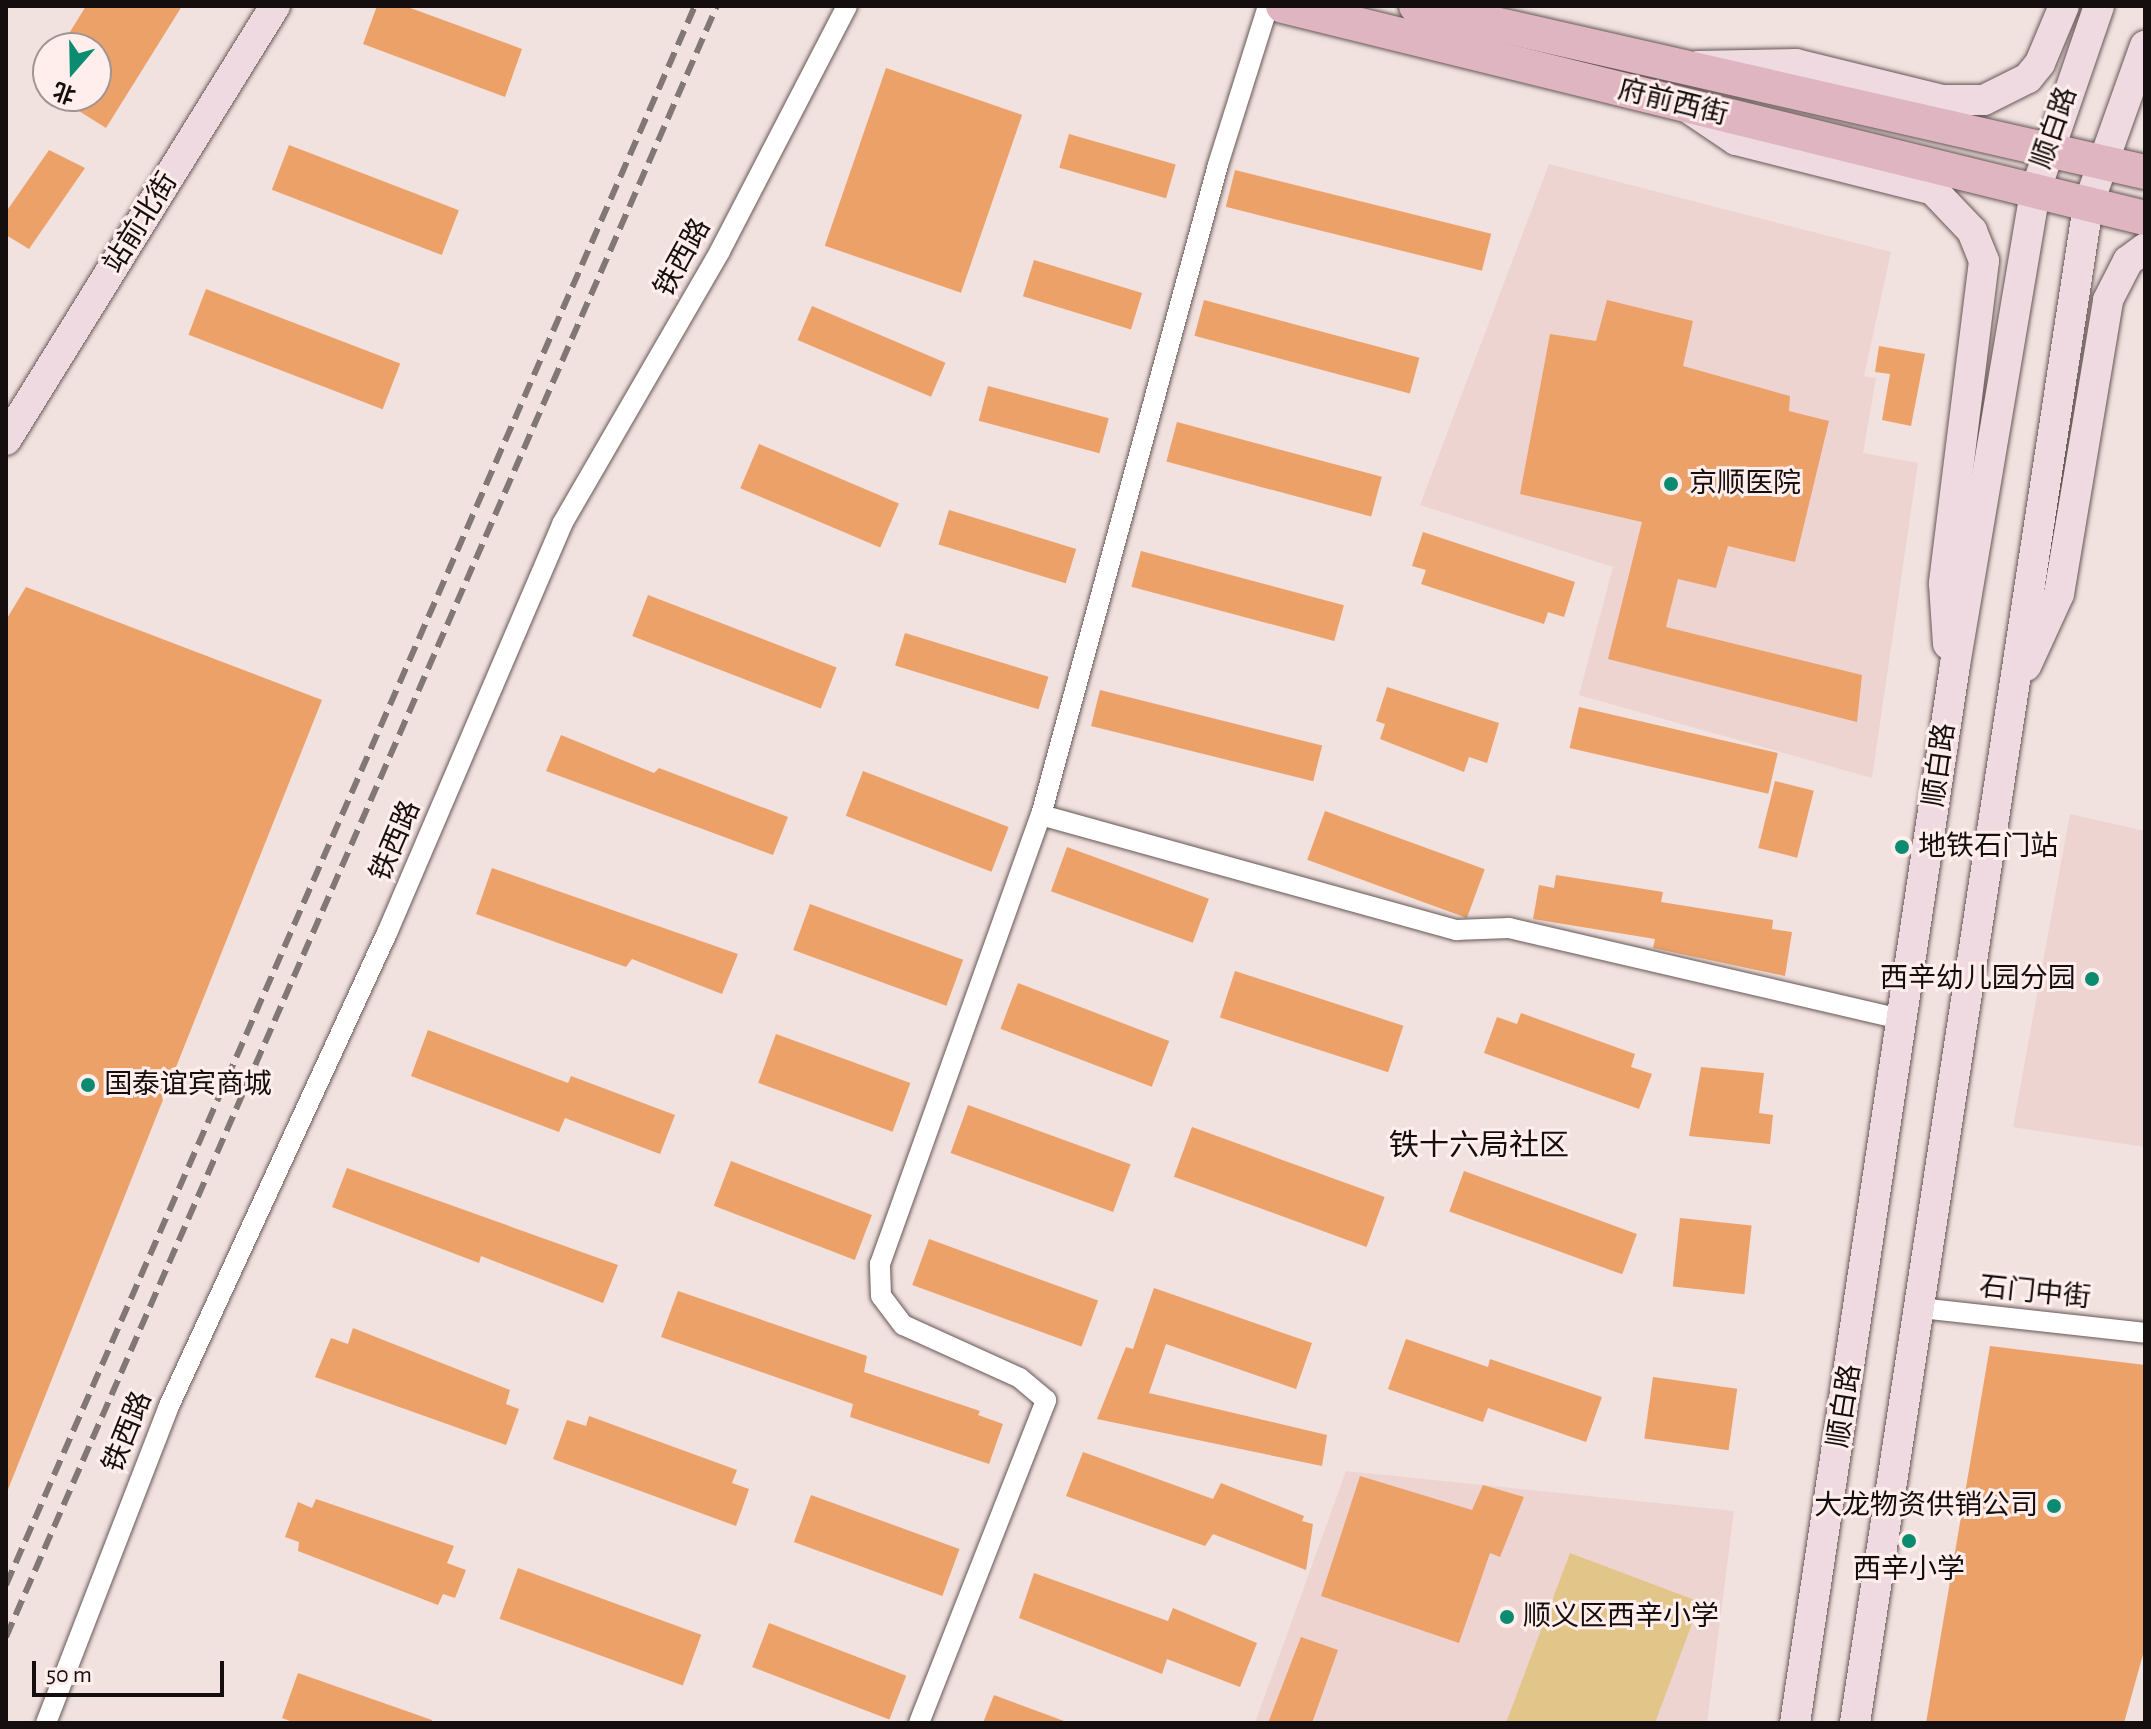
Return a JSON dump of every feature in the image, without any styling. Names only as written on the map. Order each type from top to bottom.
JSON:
[{"type":"main road","name":"站前北街","points":[[6,440],[275,6]]},
{"type":"main road","name":"府前西街","points":[[1283,6],[2145,218]]},
{"type":"main road","name":"府前西街","points":[[1416,6],[1693,66],[2145,172]]},
{"type":"main road","points":[[1693,66],[1796,64],[1943,100],[1984,100],[2012,90],[2034,71],[2064,6]]},
{"type":"main road","name":"顺白路","points":[[1795,1723],[1955,665],[2074,154],[2099,6]]},
{"type":"main road","name":"顺白路","points":[[1855,1723],[2015,685],[2062,198],[2074,154],[2145,46]]},
{"type":"main road","points":[[1687,107],[1736,140],[1933,190],[1972,231],[1984,261],[1944,584],[1945,634],[1955,665]]},
{"type":"main road","points":[[2015,685],[2059,594],[2108,300],[2128,261],[2145,248]]},
{"type":"street","name":"铁西路","points":[[46,1723],[168,1408],[387,933],[562,524],[720,251],[847,6]]},
{"type":"street","points":[[919,1723],[1046,1400],[1020,1378],[903,1325],[881,1296],[880,1264],[1041,815],[1218,165],[1268,6]]},
{"type":"street","points":[[1041,815],[1456,930],[1509,928],[1903,1020]]},
{"type":"street","name":"石门中街","points":[[1920,1308],[2145,1333]]},
{"type":"shaded area","name":"京顺医院","points":[[1549,164],[1891,252],[1864,376],[1876,378],[1863,453],[1918,463],[1872,778],[1579,695],[1613,567],[1420,505]]},
{"type":"shaded area","name":"西辛幼儿园分园","points":[[2070,814],[2145,831],[2145,1147],[2013,1127]]},
{"type":"shaded area","name":"顺义区西辛小学","points":[[1346,1471],[1734,1511],[1707,1723],[1255,1723]]},
{"type":"shaded area","points":[[1570,1553],[1700,1602],[1655,1723],[1506,1723]]},
{"type":"building","points":[[86,6],[182,6],[106,128],[80,112],[112,112],[112,32],[70,32]]},
{"type":"building","points":[[377,6],[405,6],[522,49],[505,97],[363,44]]},
{"type":"building","points":[[886,68],[1022,115],[961,293],[825,246]]},
{"type":"building","points":[[1069,134],[1176,165],[1166,198],[1059,168]]},
{"type":"building","points":[[289,145],[459,210],[442,255],[272,190]]},
{"type":"building","points":[[49,150],[85,168],[29,249],[6,235],[6,212]]},
{"type":"building","points":[[1235,170],[1491,234],[1482,271],[1226,207]]},
{"type":"building","points":[[1034,260],[1142,293],[1131,329],[1023,296]]},
{"type":"building","points":[[206,289],[400,364],[383,409],[188,335]]},
{"type":"building","points":[[1204,300],[1419,358],[1410,393],[1194,336]]},
{"type":"building","points":[[1607,300],[1693,321],[1683,366],[1790,396],[1789,411],[1829,421],[1795,562],[1728,546],[1716,588],[1678,579],[1666,627],[1862,675],[1857,722],[1608,659],[1642,522],[1520,494],[1550,334],[1596,341]]},
{"type":"building","points":[[812,306],[945,363],[931,397],[798,340]]},
{"type":"building","points":[[1879,346],[1925,354],[1911,426],[1882,420],[1890,374],[1875,372]]},
{"type":"building","points":[[988,386],[1109,418],[1099,453],[979,421]]},
{"type":"building","points":[[1177,422],[1382,477],[1371,516],[1166,462]]},
{"type":"building","points":[[759,444],[899,503],[880,548],[740,488]]},
{"type":"building","points":[[949,510],[1076,549],[1066,583],[938,544]]},
{"type":"building","points":[[1423,532],[1575,582],[1564,617],[1548,612],[1544,624],[1421,584],[1426,570],[1412,566]]},
{"type":"building","points":[[1141,551],[1344,605],[1334,641],[1131,587]]},
{"type":"building","name":"国泰谊宾商城","points":[[26,587],[322,700],[7,1492],[6,620]]},
{"type":"building","points":[[648,595],[837,667],[821,708],[632,636]]},
{"type":"building","points":[[905,633],[1048,677],[1039,709],[895,666]]},
{"type":"building","points":[[1387,687],[1499,723],[1487,763],[1469,757],[1464,772],[1380,739],[1385,724],[1376,721]]},
{"type":"building","points":[[1100,690],[1322,745],[1313,781],[1091,726]]},
{"type":"building","points":[[1579,707],[1778,753],[1768,794],[1570,748]]},
{"type":"building","points":[[561,735],[654,773],[659,768],[788,817],[773,855],[546,771]]},
{"type":"building","points":[[863,771],[1009,827],[991,872],[846,816]]},
{"type":"building","points":[[1775,781],[1814,791],[1797,858],[1758,848]]},
{"type":"building","points":[[1325,811],[1485,869],[1467,918],[1307,860]]},
{"type":"building","points":[[1067,847],[1209,899],[1193,943],[1051,891]]},
{"type":"building","points":[[492,868],[738,954],[722,994],[632,959],[626,967],[476,914]]},
{"type":"building","points":[[1556,875],[1663,892],[1661,902],[1773,920],[1772,929],[1792,932],[1785,976],[1653,948],[1655,939],[1533,919],[1539,885],[1554,888]]},
{"type":"building","points":[[810,904],[963,960],[946,1006],[793,950]]},
{"type":"building","points":[[1235,971],[1403,1026],[1388,1072],[1220,1018]]},
{"type":"building","points":[[1018,983],[1169,1041],[1152,1087],[1000,1029]]},
{"type":"building","points":[[1521,1013],[1635,1054],[1631,1067],[1652,1074],[1639,1109],[1484,1053],[1497,1017],[1517,1024]]},
{"type":"building","points":[[428,1030],[568,1083],[571,1076],[675,1115],[660,1154],[565,1118],[559,1132],[411,1076]]},
{"type":"building","points":[[776,1034],[910,1083],[893,1132],[758,1083]]},
{"type":"building","points":[[1701,1067],[1764,1073],[1759,1113],[1773,1115],[1770,1144],[1689,1136]]},
{"type":"building","points":[[968,1105],[1131,1164],[1113,1212],[951,1153]]},
{"type":"building","points":[[1192,1127],[1385,1197],[1367,1247],[1174,1177]]},
{"type":"building","points":[[731,1161],[872,1215],[855,1260],[714,1206]]},
{"type":"building","points":[[347,1168],[618,1265],[603,1303],[481,1256],[479,1263],[332,1207]]},
{"type":"building","points":[[1464,1171],[1637,1234],[1622,1274],[1449,1211]]},
{"type":"building","points":[[1680,1218],[1752,1226],[1744,1294],[1673,1287]]},
{"type":"building","points":[[929,1239],[1098,1301],[1081,1347],[912,1285]]},
{"type":"building","points":[[1154,1288],[1312,1343],[1296,1389],[1166,1344],[1149,1393],[1327,1435],[1322,1466],[1097,1419],[1126,1347],[1133,1349]]},
{"type":"building","points":[[678,1291],[867,1356],[864,1372],[980,1411],[978,1415],[1003,1424],[989,1464],[850,1417],[853,1404],[661,1337]]},
{"type":"building","points":[[353,1328],[510,1390],[506,1404],[519,1409],[506,1445],[315,1377],[331,1338],[348,1344]]},
{"type":"building","points":[[1406,1339],[1488,1367],[1490,1359],[1602,1397],[1586,1442],[1488,1408],[1483,1422],[1388,1389]]},
{"type":"building","name":"大龙物资供销公司","points":[[1990,1346],[2145,1365],[2145,1647],[2124,1723],[1926,1723]]},
{"type":"building","points":[[1653,1377],[1737,1389],[1729,1450],[1644,1438]]},
{"type":"building","points":[[589,1416],[737,1470],[732,1483],[749,1489],[736,1526],[553,1459],[567,1420],[586,1426]]},
{"type":"building","points":[[1083,1452],[1213,1499],[1221,1483],[1304,1516],[1302,1521],[1313,1524],[1306,1570],[1213,1534],[1205,1546],[1066,1496]]},
{"type":"building","points":[[1360,1476],[1472,1510],[1483,1485],[1524,1497],[1500,1557],[1490,1553],[1459,1643],[1321,1596]]},
{"type":"building","points":[[811,1495],[959,1549],[942,1596],[794,1542]]},
{"type":"building","points":[[316,1499],[454,1546],[447,1563],[466,1570],[455,1598],[443,1594],[438,1605],[298,1551],[299,1542],[285,1537],[298,1502],[312,1508]]},
{"type":"building","points":[[518,1568],[701,1635],[683,1685],[500,1619]]},
{"type":"building","points":[[1034,1573],[1168,1621],[1173,1608],[1257,1643],[1240,1687],[1167,1659],[1162,1674],[1019,1618]]},
{"type":"building","points":[[769,1623],[906,1676],[889,1720],[752,1667]]},
{"type":"building","points":[[1301,1637],[1338,1650],[1312,1723],[1268,1723]]},
{"type":"building","points":[[298,1673],[432,1720],[432,1723],[295,1723],[282,1718]]},
{"type":"building","points":[[994,1695],[1064,1721],[983,1723]]},
{"type":"railway","points":[[6,1585],[695,6]]},
{"type":"railway","points":[[6,1637],[717,6]]},
{"type":"place","name":"京顺医院","points":[[1671,484]]},
{"type":"place","name":"地铁石门站","points":[[1902,847]]},
{"type":"place","name":"西辛幼儿园分园","points":[[2092,979]]},
{"type":"place","name":"国泰谊宾商城","points":[[88,1085]]},
{"type":"place","name":"大龙物资供销公司","points":[[2054,1506]]},
{"type":"place","name":"西辛小学","points":[[1909,1541]]},
{"type":"place","name":"顺义区西辛小学","points":[[1507,1617]]},
{"type":"district","name":"铁十六局社区","points":[[1479,1146]]}]
